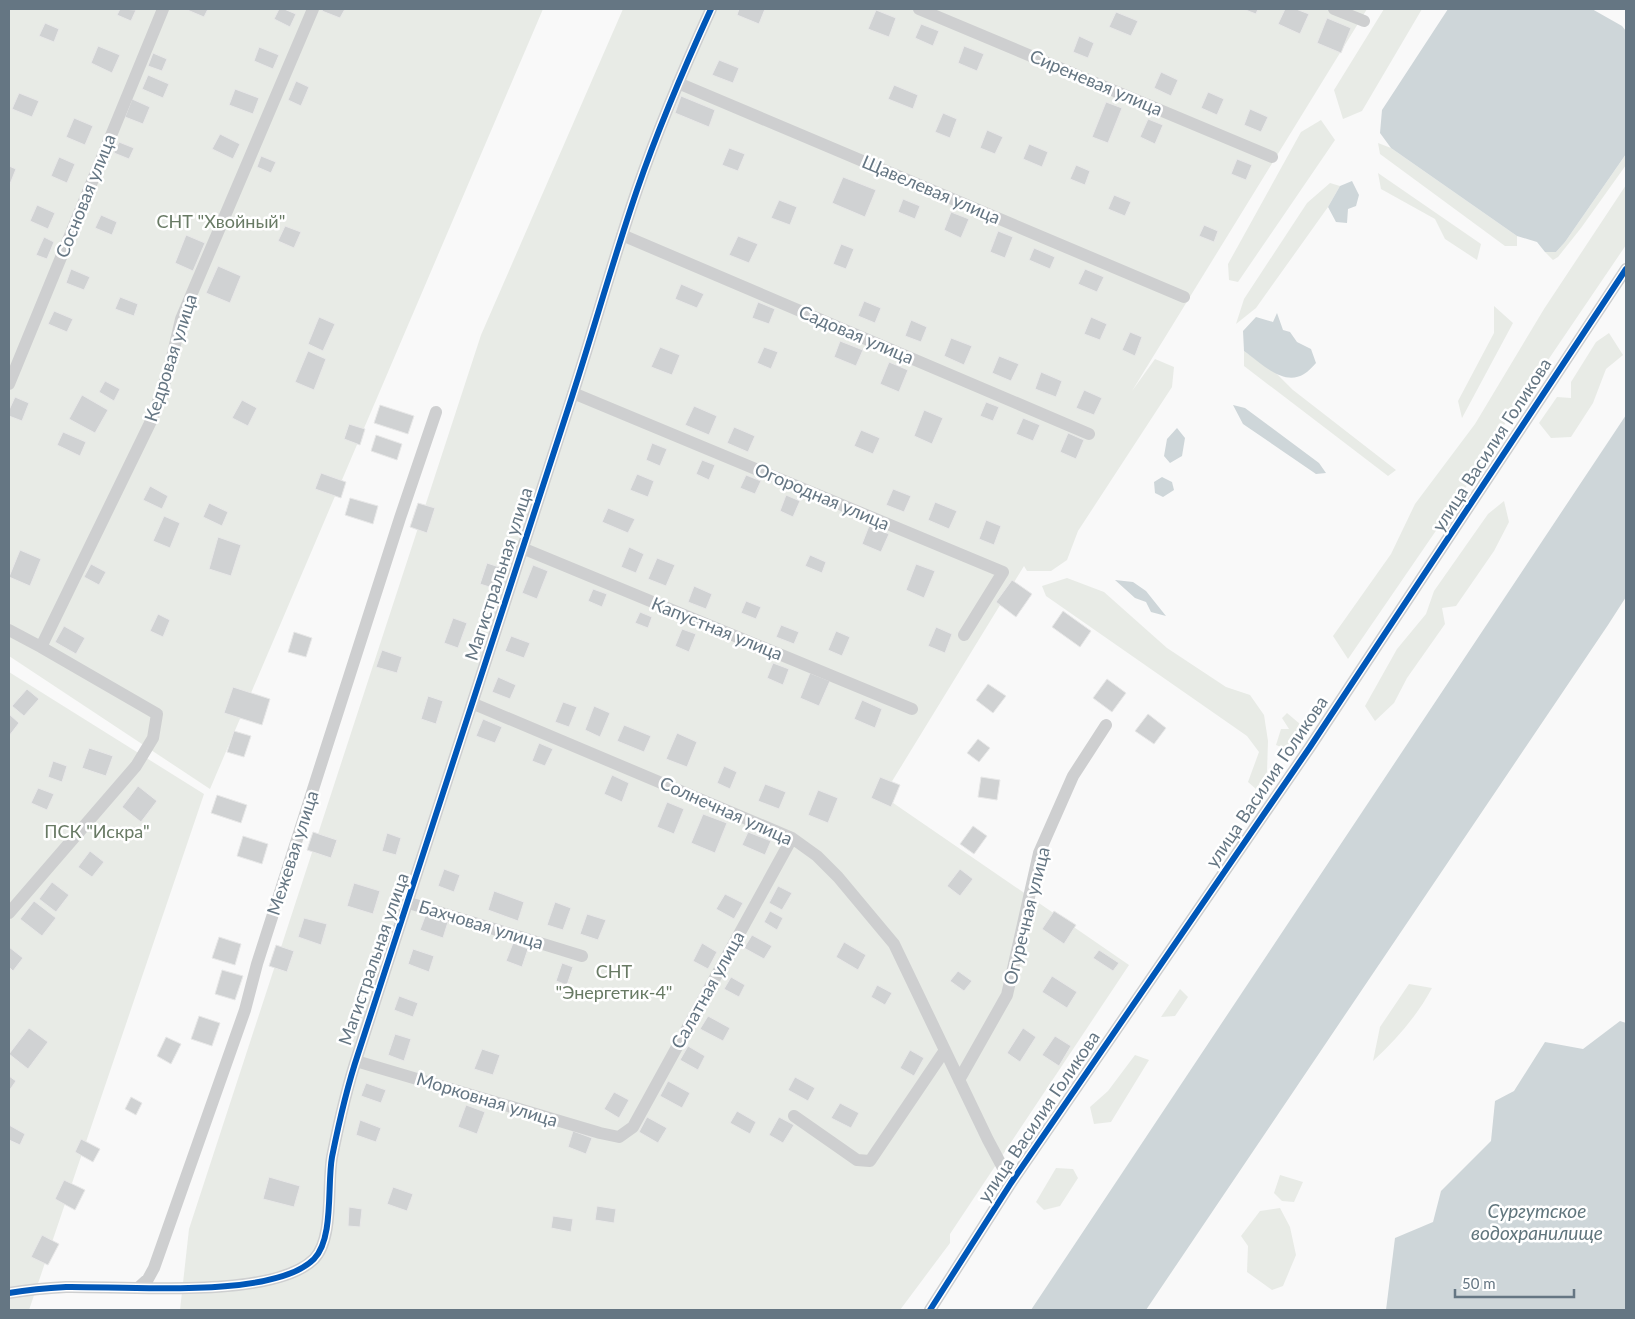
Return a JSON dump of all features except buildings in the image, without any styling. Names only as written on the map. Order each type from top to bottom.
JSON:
[{"type":"street","name":"Сосновая улица","points":[[9,384],[162,9]]},
{"type":"street","name":"Кедровая улица","points":[[41,647],[152,419],[170,366],[181,319],[313,9]]},
{"type":"street","name":"Магистральная улица","points":[[9,1293],[65,1287],[202,1288],[257,1282],[292,1272],[314,1259],[321,1248],[326,1235],[329,1177],[333,1155],[356,1061],[474,704],[638,186],[678,83],[711,9]]},
{"type":"street","name":"Сиреневая улица","points":[[919,9],[1272,157]]},
{"type":"street","points":[[1334,9],[1364,21]]},
{"type":"street","name":"Щавелевая улица","points":[[678,83],[1184,297]]},
{"type":"street","name":"Садовая улица","points":[[622,234],[1089,434]]},
{"type":"street","name":"улица Василия Голикова","points":[[930,1310],[1011,1183],[1276,797],[1626,268]]},
{"type":"street","name":"Огородная улица","points":[[573,392],[1003,572],[964,635]]},
{"type":"street","name":"Межевая улица","points":[[138,1288],[148,1279],[154,1268],[245,1010],[257,964],[339,707],[436,412]]},
{"type":"street","name":"Капустная улица","points":[[522,548],[912,709]]},
{"type":"street","points":[[9,630],[157,714],[153,738],[136,766],[9,914]]},
{"type":"street","name":"Солнечная улица","points":[[474,704],[792,838],[817,856],[838,877],[894,944],[988,1140],[1011,1183]]},
{"type":"street","name":"Огуречная улица","points":[[959,1080],[1007,995],[1039,854],[1073,776],[1106,725]]},
{"type":"street","name":"Салатная улица","points":[[619,1137],[633,1127],[792,838]]},
{"type":"street","name":"Бахчовая улица","points":[[409,903],[582,956]]},
{"type":"street","points":[[794,1116],[857,1160],[870,1161],[946,1050]]},
{"type":"street","name":"Морковная улица","points":[[356,1061],[619,1137]]},
{"type":"green space","name":"СНТ \"Хвойный\"","points":[[9,9],[543,9],[210,789],[9,656]]},
{"type":"green space","name":"СНТ \"Энергетик-4\"","points":[[623,9],[1367,9],[1132,391],[1155,359],[1174,367],[1172,387],[1078,531],[1067,560],[1051,571],[1027,571],[1024,566],[883,796],[1129,965],[950,1234],[950,1243],[900,1310],[180,1310],[189,1229],[481,335]]},
{"type":"green space","points":[[1384,9],[1422,9],[1362,111],[1343,119],[1334,90]]},
{"type":"green space","points":[[1321,120],[1335,140],[1238,282],[1229,280],[1228,264],[1301,132]]},
{"type":"green space","points":[[1378,143],[1391,148],[1517,236],[1517,246],[1505,246],[1380,154]]},
{"type":"green space","points":[[1626,154],[1626,165],[1581,228],[1558,257],[1553,260],[1545,252],[1556,252],[1565,242]]},
{"type":"green space","points":[[1378,173],[1481,244],[1477,260],[1445,239],[1435,219],[1381,189]]},
{"type":"green space","points":[[1330,183],[1340,186],[1328,207],[1256,308],[1236,324],[1244,299],[1307,203]]},
{"type":"green space","points":[[1626,185],[1626,245],[1500,431],[1491,441],[1481,465],[1348,659],[1333,636],[1391,554],[1415,504],[1475,424],[1544,309]]},
{"type":"green space","points":[[1494,306],[1513,323],[1462,418],[1458,401],[1494,333]]},
{"type":"green space","points":[[1609,333],[1623,355],[1606,369],[1593,403],[1571,437],[1551,438],[1539,423],[1557,397],[1571,398],[1571,382],[1596,342]]},
{"type":"green space","points":[[1244,351],[1278,375],[1293,390],[1396,470],[1388,476],[1244,366]]},
{"type":"green space","points":[[1504,501],[1509,522],[1494,551],[1456,606],[1442,608],[1445,624],[1407,678],[1394,703],[1375,721],[1365,706],[1397,649],[1426,614],[1434,591],[1488,514]]},
{"type":"green space","points":[[1067,578],[1104,592],[1167,648],[1226,687],[1250,695],[1264,715],[1268,741],[1267,772],[1256,789],[1248,782],[1259,752],[1247,736],[1046,596],[1042,586]]},
{"type":"green space","name":"ПСК \"Искра\"","points":[[9,672],[204,794],[29,1310],[9,1310]]},
{"type":"green space","points":[[1287,713],[1300,724],[1299,735],[1286,749],[1276,745],[1281,729],[1289,729],[1282,718]]},
{"type":"green space","points":[[1409,984],[1432,988],[1420,1008],[1405,1027],[1373,1061],[1380,1027]]},
{"type":"green space","points":[[1180,989],[1188,997],[1175,1016],[1161,1017]]},
{"type":"green space","points":[[1135,1055],[1149,1060],[1111,1122],[1094,1124],[1090,1107],[1108,1091]]},
{"type":"green space","points":[[1056,1168],[1073,1169],[1078,1178],[1060,1206],[1044,1210],[1036,1202]]},
{"type":"green space","points":[[1280,1175],[1303,1182],[1294,1202],[1282,1201],[1274,1193]]},
{"type":"green space","points":[[1280,1208],[1290,1227],[1296,1255],[1283,1286],[1272,1290],[1247,1272],[1248,1246],[1241,1236],[1260,1211]]},
{"type":"water","points":[[1448,9],[1592,9],[1622,26],[1626,31],[1626,154],[1565,242],[1556,252],[1545,252],[1537,242],[1517,236],[1391,148],[1380,133],[1382,110]]},
{"type":"water","points":[[1352,181],[1359,195],[1356,206],[1348,209],[1347,223],[1336,222],[1328,207],[1340,186]]},
{"type":"water","points":[[1277,313],[1283,330],[1290,332],[1297,342],[1311,349],[1316,363],[1306,373],[1296,377],[1288,377],[1272,372],[1244,351],[1243,331],[1256,317],[1273,322]]},
{"type":"water","points":[[1233,405],[1245,408],[1319,463],[1326,473],[1316,474],[1243,424]]},
{"type":"water","points":[[1626,415],[1626,597],[1608,625],[1146,1310],[1031,1310]]},
{"type":"water","points":[[1177,428],[1185,438],[1182,456],[1170,463],[1164,456],[1167,439]]},
{"type":"water","points":[[1162,477],[1172,482],[1174,490],[1163,497],[1155,493],[1154,482]]},
{"type":"water","points":[[1115,580],[1133,582],[1146,591],[1166,616],[1151,612],[1146,602],[1135,598]]},
{"type":"water","name":"Сургутское водохранилище","points":[[1620,1021],[1626,1023],[1626,1310],[1386,1310],[1395,1238],[1433,1222],[1441,1191],[1491,1141],[1495,1101],[1514,1091],[1545,1042],[1583,1049]]},
{"type":"cycle path","points":[[9,1293],[66,1287],[159,1289],[233,1286],[266,1281],[294,1272],[314,1259],[320,1250],[325,1239],[329,1211],[332,1157],[354,1066],[568,409],[637,190],[672,99],[711,9]]},
{"type":"cycle path","points":[[930,1310],[1011,1183],[1310,747],[1626,269]]}]
